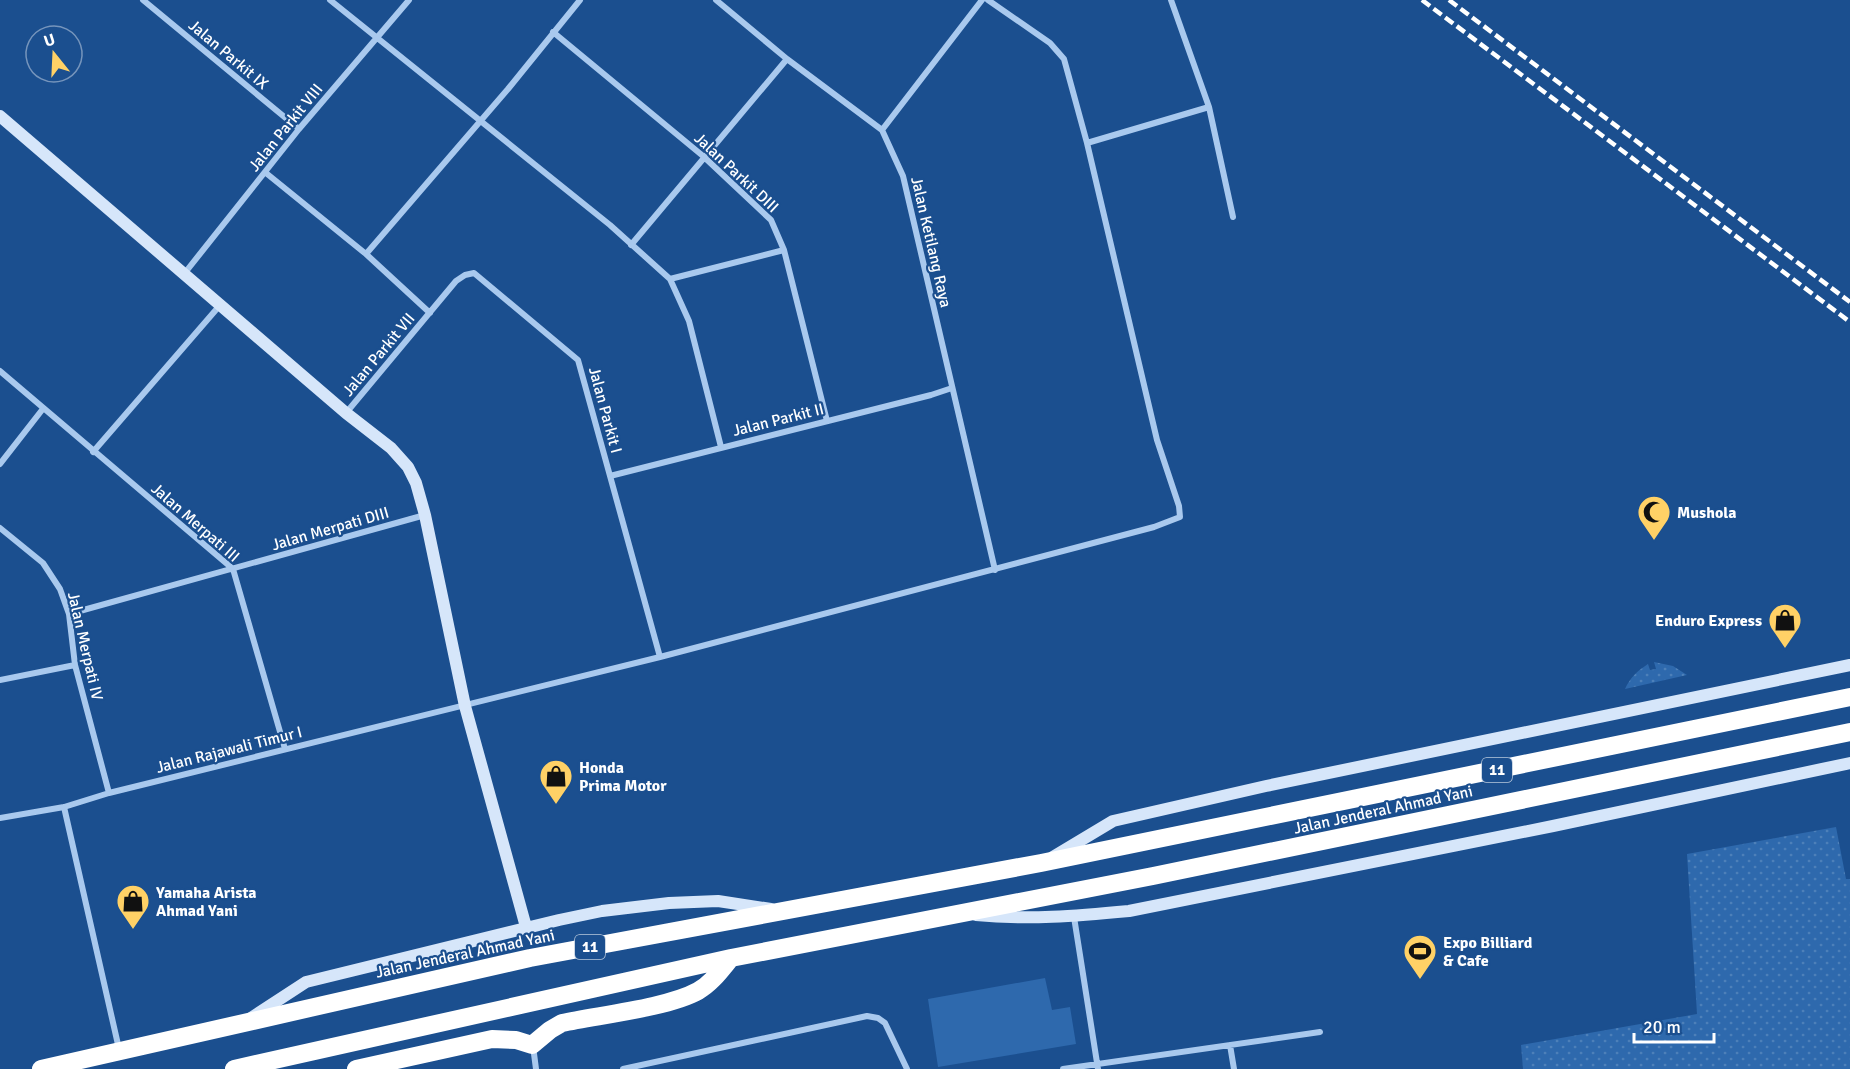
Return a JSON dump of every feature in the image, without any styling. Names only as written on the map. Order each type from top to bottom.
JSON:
[{"type":"highway","name":"Jalan Jenderal Ahmad Yani","points":[[41,1069],[530,958],[778,910],[1041,864],[1850,697]]},
{"type":"highway","name":"Jalan Jenderal Ahmad Yani","points":[[234,1069],[731,958],[1152,876],[1850,732]]},
{"type":"highway","points":[[356,1069],[492,1039],[533,1049],[562,1023],[677,999],[699,990],[714,979],[731,958]]},
{"type":"highway","points":[[276,1059],[298,1069]]},
{"type":"street","name":"Jalan Parkit IX","points":[[143,0],[299,129]]},
{"type":"street","points":[[330,0],[610,225],[670,279],[689,321],[721,447]]},
{"type":"street","name":"Jalan Parkit VIII","points":[[184,274],[299,129],[409,0]]},
{"type":"street","points":[[366,254],[481,121],[579,0]]},
{"type":"street","points":[[882,130],[982,0]]},
{"type":"street","points":[[988,0],[1050,43],[1064,58],[1087,143],[1209,107]]},
{"type":"street","points":[[1171,0],[1209,107],[1233,217]]},
{"type":"street","name":"Jalan Ketilang Raya","points":[[721,2],[787,59],[882,130],[903,176],[995,570]]},
{"type":"street","name":"Jalan Parkit DIII","points":[[553,32],[704,156],[765,212],[776,228],[784,250],[827,421]]},
{"type":"street","points":[[631,245],[787,59]]},
{"type":"street","points":[[0,116],[346,413],[391,448],[408,467],[425,515],[465,706],[526,927]]},
{"type":"street","name":"Jalan Rajawali Timur I","points":[[0,818],[64,807],[109,793],[660,657],[1175,521],[1181,514],[1157,440],[1087,143]]},
{"type":"street","points":[[266,172],[366,254],[430,313]]},
{"type":"street","points":[[670,279],[784,250]]},
{"type":"street","name":"Jalan Parkit I","points":[[430,313],[456,281],[465,275],[474,273],[578,360],[660,657]]},
{"type":"street","points":[[93,452],[221,304]]},
{"type":"street","name":"Jalan Parkit VII","points":[[346,413],[430,313]]},
{"type":"street","name":"Jalan Merpati III","points":[[0,371],[42,410],[233,569],[285,749]]},
{"type":"street","name":"Jalan Parkit II","points":[[610,476],[952,388]]},
{"type":"street","points":[[0,464],[42,410]]},
{"type":"street","name":"Jalan Merpati DIII","points":[[69,614],[425,515]]},
{"type":"street","name":"Jalan Merpati IV","points":[[0,528],[50,570],[60,589],[69,614],[75,665],[109,793]]},
{"type":"street","points":[[0,680],[75,665]]},
{"type":"street","name":"Jalan Jenderal Ahmad Yani","points":[[1041,864],[1113,821],[1290,781],[1850,665]]},
{"type":"street","name":"Jalan Jenderal Ahmad Yani","points":[[959,914],[1015,918],[1074,917],[1129,911],[1850,763]]},
{"type":"street","points":[[64,807],[119,1050]]},
{"type":"street","points":[[245,1022],[306,982],[526,927],[602,911],[669,903],[718,901],[778,910]]},
{"type":"street","points":[[1074,917],[1098,1066]]},
{"type":"street","points":[[623,1069],[867,1016],[878,1018],[885,1023],[907,1069]]},
{"type":"street","points":[[1063,1069],[1098,1066],[1320,1032]]},
{"type":"street","points":[[1230,1045],[1234,1069]]},
{"type":"street","points":[[533,1049],[537,1069]]},
{"type":"shaded area","points":[[1654,662],[1673,666],[1687,675],[1625,689],[1640,669],[1648,664],[1650,670],[1656,669]]},
{"type":"shaded area","points":[[1836,827],[1846,879],[1850,879],[1850,1069],[1523,1069],[1521,1045],[1697,1014],[1687,854]]},
{"type":"shaded area","points":[[1045,978],[1052,1010],[1070,1007],[1076,1044],[938,1067],[928,999]]},
{"type":"railway","points":[[1422,0],[1850,322]]},
{"type":"railway","points":[[1449,0],[1850,302]]},
{"type":"place","name":"Mushola","points":[[1654,541]]},
{"type":"place","name":"Enduro Express","points":[[1785,649]]},
{"type":"place","name":"Honda Prima Motor","points":[[556,805]]},
{"type":"place","name":"Yamaha Arista Ahmad Yani","points":[[133,930]]},
{"type":"place","name":"Expo Billiard & Cafe","points":[[1420,980]]}]
